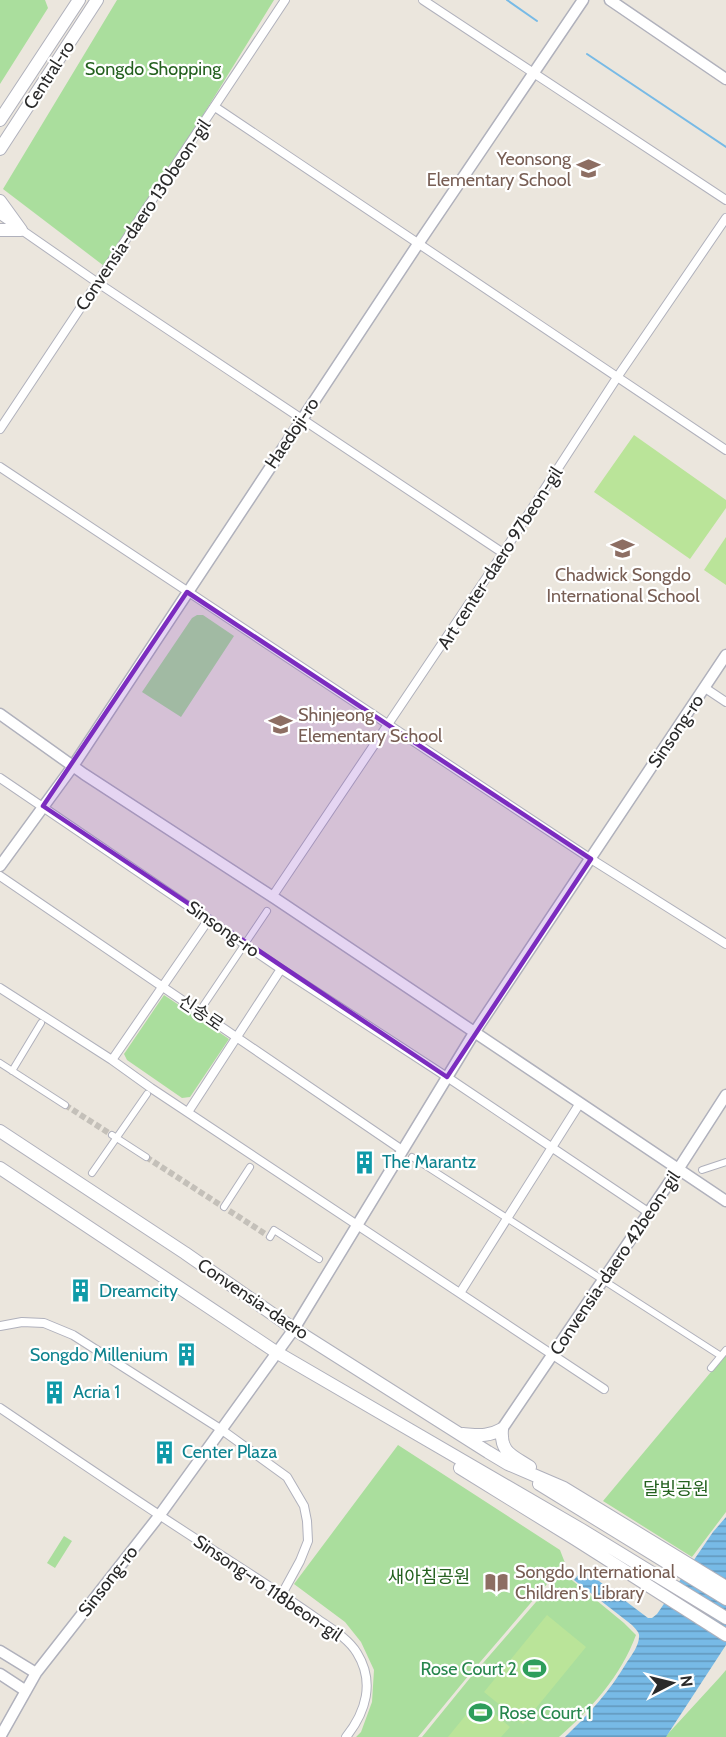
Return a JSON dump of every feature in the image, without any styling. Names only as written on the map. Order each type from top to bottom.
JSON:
[{"type":"main road","name":"Central-ro","points":[[0,120],[80,0]]},
{"type":"main road","name":"Central-ro","points":[[0,161],[3,145],[97,0]]},
{"type":"main road","points":[[0,201],[21,230]]},
{"type":"main road","points":[[0,230],[21,230]]},
{"type":"main road","name":"Convensia-daero","points":[[0,1131],[185,1253],[294,1329],[508,1464],[682,1567]]},
{"type":"main road","name":"Convensia-daero","points":[[0,1168],[276,1352],[579,1534],[671,1584],[726,1618]]},
{"type":"main road","points":[[459,1433],[482,1436],[502,1429]]},
{"type":"main road","points":[[502,1429],[501,1439],[507,1452],[564,1488]]},
{"type":"main road","name":"Convensia-daero","points":[[508,1464],[564,1488],[593,1513]]},
{"type":"main road","name":"Convensia-daero","points":[[579,1534],[663,1595],[726,1635]]},
{"type":"main road","points":[[682,1567],[726,1587]]},
{"type":"main road","points":[[682,1567],[726,1599]]},
{"type":"street","name":"Convensia-daero 130beon-gil","points":[[0,429],[285,0]]},
{"type":"street","points":[[423,0],[726,200]]},
{"type":"street","name":"Haedoji-ro","points":[[0,866],[73,766],[302,418],[583,0]]},
{"type":"street","points":[[610,0],[726,79]]},
{"type":"street","points":[[215,107],[726,450]]},
{"type":"street","points":[[0,215],[503,554]]},
{"type":"street","name":"Art center-daero 97beon-gil","points":[[272,897],[503,554],[618,376],[726,218]]},
{"type":"street","points":[[0,467],[591,859],[726,944]]},
{"type":"street","name":"Sinsong-ro","points":[[0,1737],[36,1673],[159,1516],[294,1329],[474,1033],[726,655]]},
{"type":"street","points":[[705,688],[726,702]]},
{"type":"street","points":[[0,714],[73,766],[726,1201]]},
{"type":"street","name":"Sinsong-ro","points":[[0,778],[281,969],[447,1077]]},
{"type":"street","name":"신송로","points":[[0,876],[402,1150]]},
{"type":"street","points":[[199,1012],[267,911]]},
{"type":"street","points":[[112,1060],[208,919]]},
{"type":"street","points":[[188,1112],[281,969]]},
{"type":"street","points":[[0,988],[112,1060],[604,1389]]},
{"type":"street","points":[[12,1071],[41,1023]]},
{"type":"street","points":[[0,1063],[65,1105]]},
{"type":"street","points":[[447,1077],[648,1212]]},
{"type":"street","points":[[92,1173],[147,1095]]},
{"type":"street","name":"Convensia-daero 42beon-gil","points":[[502,1429],[726,1095]]},
{"type":"street","points":[[460,1293],[580,1103]]},
{"type":"street","points":[[112,1136],[146,1157]]},
{"type":"street","points":[[412,1156],[721,1356]]},
{"type":"street","points":[[702,1170],[726,1162]]},
{"type":"street","points":[[224,1208],[250,1167]]},
{"type":"street","points":[[270,1237],[274,1230],[319,1259]]},
{"type":"street","points":[[0,1326],[22,1322],[44,1323],[73,1335],[222,1430],[287,1477],[304,1506],[308,1541],[300,1562],[282,1594]]},
{"type":"street","points":[[711,1368],[726,1350]]},
{"type":"street","name":"Sinsong-ro 118beon-gil","points":[[0,1408],[159,1516],[282,1594],[347,1641],[362,1662],[367,1691],[359,1720],[346,1737]]},
{"type":"street","points":[[0,1651],[36,1673]]},
{"type":"street","points":[[0,1674],[26,1690]]},
{"type":"highlighted area","points":[[187,592],[591,859],[447,1077],[43,806]]},
{"type":"green space","points":[[0,0],[45,0],[48,8],[0,84]]},
{"type":"green space","name":"Songdo Shopping","points":[[117,0],[274,0],[108,269],[3,189]]},
{"type":"green space","points":[[634,435],[726,500],[726,508],[690,559],[594,492]]},
{"type":"green space","points":[[726,537],[726,585],[704,570]]},
{"type":"green space","points":[[203,615],[234,636],[181,717],[142,692],[192,618]]},
{"type":"green space","points":[[164,995],[229,1039],[190,1097],[182,1098],[127,1060],[124,1054]]},
{"type":"green space","name":"달빛공원","points":[[726,1354],[726,1512],[692,1557],[603,1501]]},
{"type":"green space","name":"새아침공원","points":[[398,1445],[560,1550],[565,1563],[418,1737],[356,1737],[361,1732],[372,1702],[374,1670],[361,1642],[345,1622],[294,1584]]},
{"type":"green space","points":[[64,1536],[72,1541],[55,1568],[47,1563]]},
{"type":"green space","points":[[562,1572],[636,1635],[622,1664],[604,1691],[559,1737],[422,1737],[470,1678]]},
{"type":"green space","name":"Rose Court 2","points":[[547,1615],[586,1647],[523,1724],[484,1692]]},
{"type":"green space","points":[[726,1670],[726,1737],[665,1737],[720,1677]]},
{"type":"green space","name":"Rose Court 1","points":[[478,1700],[510,1727],[501,1737],[448,1737]]},
{"type":"water","points":[[726,1517],[726,1645],[666,1737],[565,1737],[614,1683],[635,1650],[639,1635],[632,1625],[574,1580],[583,1569],[648,1618],[652,1618]]},
{"type":"waterway","points":[[507,0],[537,21]]},
{"type":"waterway","points":[[587,54],[726,147]]},
{"type":"tunnel","points":[[65,1105],[112,1135]]},
{"type":"tunnel","points":[[146,1157],[270,1237]]},
{"type":"place","name":"Yeonsong Elementary School","points":[[589,169]]},
{"type":"place","name":"Chadwick Songdo International School","points":[[623,549]]},
{"type":"place","name":"Shinjeong Elementary School","points":[[280,725]]},
{"type":"place","name":"The Marantz","points":[[364,1162]]},
{"type":"place","name":"Dreamcity","points":[[81,1291]]},
{"type":"place","name":"Songdo Millenium","points":[[186,1355]]},
{"type":"place","name":"Acria 1","points":[[55,1392]]},
{"type":"place","name":"Center Plaza","points":[[164,1452]]},
{"type":"place","name":"Songdo International Children's Library","points":[[497,1582]]},
{"type":"place","name":"Rose Court 2","points":[[535,1669]]},
{"type":"place","name":"Rose Court 1","points":[[481,1713]]}]
